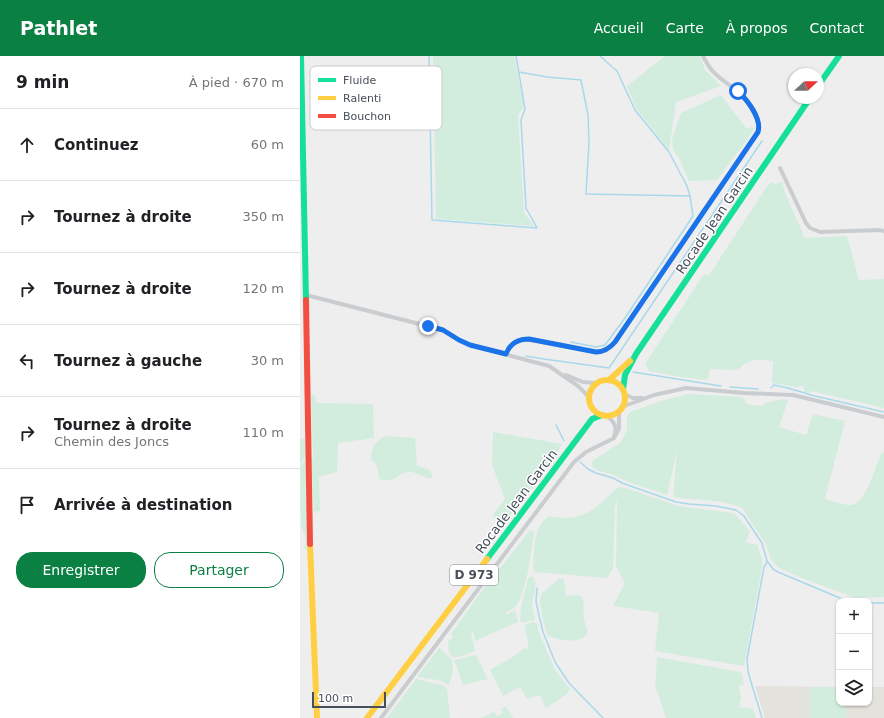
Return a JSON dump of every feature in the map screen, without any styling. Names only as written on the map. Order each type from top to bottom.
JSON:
[{"type":"main road","points":[[301,56],[310,534],[317,718]]},
{"type":"main road","points":[[824,77],[839,56]]},
{"type":"main road","name":"Rocade Jean Garcin","points":[[623,391],[625,375],[636,354],[806,104]]},
{"type":"main road","name":"Rocade Jean Garcin","points":[[609,380],[618,374],[636,354]]},
{"type":"main road","points":[[609,380],[617,383],[623,391],[625,398],[620,409],[604,416],[596,413],[589,400],[590,392],[596,383],[609,380]]},
{"type":"main road","name":"Rocade Jean Garcin","points":[[582,432],[590,414],[589,400]]},
{"type":"main road","name":"Rocade Jean Garcin","points":[[367,718],[592,419],[604,416]]},
{"type":"street","points":[[506,354],[511,345],[524,339],[596,352],[610,348],[758,132],[758,125],[747,101],[738,91],[721,80],[711,71],[703,56]]},
{"type":"street","points":[[780,168],[806,223],[814,230],[820,232],[884,231]]},
{"type":"street","points":[[306,295],[443,330],[463,342],[543,364],[579,380],[596,383]]},
{"type":"street","points":[[558,371],[578,386],[589,400]]},
{"type":"street","points":[[623,391],[636,399],[686,388],[744,393],[783,393],[884,417]]},
{"type":"street","points":[[614,438],[619,429],[620,409],[654,396]]},
{"type":"street","points":[[604,416],[615,425],[616,433],[614,438]]},
{"type":"street","name":"Rocade Jean Garcin","points":[[381,718],[574,462],[586,452],[614,438]]},
{"type":"shaded area","points":[[755,686],[836,687],[836,706],[872,706],[872,687],[884,687],[884,718],[765,718]]},
{"type":"green space","points":[[433,56],[514,56],[524,107],[518,115],[524,213],[534,226],[436,219],[434,130],[442,130],[442,66],[433,66]]},
{"type":"green space","points":[[665,56],[700,56],[705,70],[721,86],[676,102],[669,150],[636,108],[627,86]]},
{"type":"green space","points":[[721,95],[746,128],[755,127],[717,180],[689,181],[679,158],[673,150],[672,139],[681,113]]},
{"type":"green space","points":[[772,182],[776,184],[782,182],[786,195],[805,238],[847,236],[859,280],[884,279],[884,408],[811,391],[809,393],[804,392],[804,387],[801,386],[797,387],[772,383],[773,361],[750,361],[738,370],[710,369],[707,380],[649,371],[645,364],[704,274],[709,275],[768,185]]},
{"type":"green space","points":[[688,394],[743,397],[747,404],[761,406],[766,403],[782,399],[788,400],[779,427],[806,435],[813,414],[845,421],[825,499],[838,503],[850,505],[855,504],[860,500],[868,486],[881,454],[884,452],[884,597],[855,598],[779,568],[771,560],[766,544],[742,508],[717,501],[673,497],[677,451],[667,495],[628,482],[612,474],[598,471],[592,467],[592,462],[595,459],[620,443],[627,430],[627,415],[630,412],[661,401]]},
{"type":"green space","points":[[311,395],[315,395],[316,403],[373,404],[374,438],[338,443],[337,472],[319,477],[320,511],[314,512],[311,462],[313,457]]},
{"type":"green space","points":[[493,432],[562,444],[551,463],[505,523],[492,516],[505,499],[492,465]]},
{"type":"green space","points":[[385,436],[415,438],[417,466],[430,470],[433,478],[409,472],[390,480],[379,479],[377,466],[371,459],[371,455],[374,445]]},
{"type":"green space","points":[[300,439],[305,439],[306,456],[300,464]]},
{"type":"green space","points":[[305,460],[308,493],[309,549],[306,550],[304,547],[305,537],[301,523],[300,466]]},
{"type":"green space","points":[[618,487],[626,488],[678,506],[733,513],[750,532],[745,542],[757,545],[762,559],[762,568],[744,666],[655,651],[659,613],[613,606],[625,583],[616,566],[617,499],[615,508],[613,568],[607,578],[535,572],[533,568],[535,540],[540,526],[544,521],[549,516],[571,518],[580,516],[603,502]]},
{"type":"green space","points":[[530,530],[534,532],[525,584],[518,603],[513,609],[506,612],[507,614],[515,610],[518,622],[475,641],[473,631],[471,633],[475,651],[459,657],[452,657],[448,647],[449,640],[453,637],[451,634],[475,600]]},
{"type":"green space","points":[[532,576],[536,587],[532,603],[535,620],[521,623],[520,618],[528,578]]},
{"type":"green space","points":[[560,578],[564,579],[566,596],[577,595],[582,597],[583,600],[584,620],[587,628],[587,634],[578,640],[569,641],[548,636],[545,627],[541,609],[541,595]]},
{"type":"green space","points":[[533,622],[537,623],[538,630],[555,670],[570,689],[567,694],[546,708],[540,695],[527,699],[520,687],[503,696],[490,670],[525,648],[528,649],[528,641],[524,625]]},
{"type":"green space","points":[[440,647],[442,651],[451,659],[453,665],[453,672],[449,685],[438,680],[417,677]]},
{"type":"green space","points":[[476,655],[488,679],[463,685],[454,660]]},
{"type":"green space","points":[[657,657],[741,672],[744,684],[739,686],[741,697],[739,707],[753,709],[756,718],[666,718],[655,688]]},
{"type":"green space","points":[[416,679],[442,685],[447,689],[450,718],[387,718]]},
{"type":"green space","points":[[809,687],[836,687],[836,706],[846,706],[847,718],[810,718]]},
{"type":"green space","points":[[506,706],[513,718],[481,718],[494,712],[497,716],[503,713],[501,709]]},
{"type":"waterway","points":[[429,56],[429,66]]},
{"type":"waterway","points":[[430,130],[432,220],[537,228],[526,208],[521,120],[525,109],[516,56]]},
{"type":"waterway","points":[[600,56],[617,71],[635,110],[669,152],[687,186],[690,196]]},
{"type":"waterway","points":[[519,72],[547,77],[581,80],[588,115],[589,142],[586,194],[690,196],[693,216],[625,318],[605,345],[596,347],[571,342]]},
{"type":"waterway","points":[[526,356],[609,368],[762,141]]},
{"type":"waterway","points":[[633,372],[721,386]]},
{"type":"waterway","points":[[771,388],[774,385],[884,412]]},
{"type":"waterway","points":[[730,387],[758,389]]},
{"type":"waterway","points":[[556,425],[564,441]]},
{"type":"waterway","points":[[580,462],[588,469],[596,473],[676,502],[716,506],[736,510],[744,516],[762,543],[767,561],[773,569],[840,598]]},
{"type":"waterway","points":[[762,718],[748,672],[747,659],[764,567],[767,562]]},
{"type":"waterway","points":[[537,588],[536,601],[543,632],[555,662],[569,683],[603,718]]},
{"type":"waterway","points":[[872,603],[884,603]]},
{"type":"traffic: fast","points":[[301,56],[306,300]]},
{"type":"traffic: fast","points":[[824,77],[839,56]]},
{"type":"traffic: fast","points":[[623,389],[625,375],[636,354],[806,104]]},
{"type":"traffic: fast","points":[[487,559],[592,419],[602,415]]},
{"type":"traffic: slow","points":[[609,380],[630,361]]},
{"type":"traffic: slow","points":[[611,380],[620,385],[624,391],[625,398],[624,405],[620,411],[611,416],[603,416],[594,411],[590,405],[589,394],[594,385],[600,381],[611,380]]},
{"type":"traffic: slow","points":[[310,544],[317,718]]},
{"type":"traffic: slow","points":[[367,718],[487,559]]},
{"type":"traffic: jam","points":[[306,300],[310,544]]},
{"type":"route","points":[[428,326],[443,330],[470,345],[506,354],[511,345],[524,339],[596,352],[610,348],[758,132],[759,128],[754,113],[747,101],[738,91]]}]
